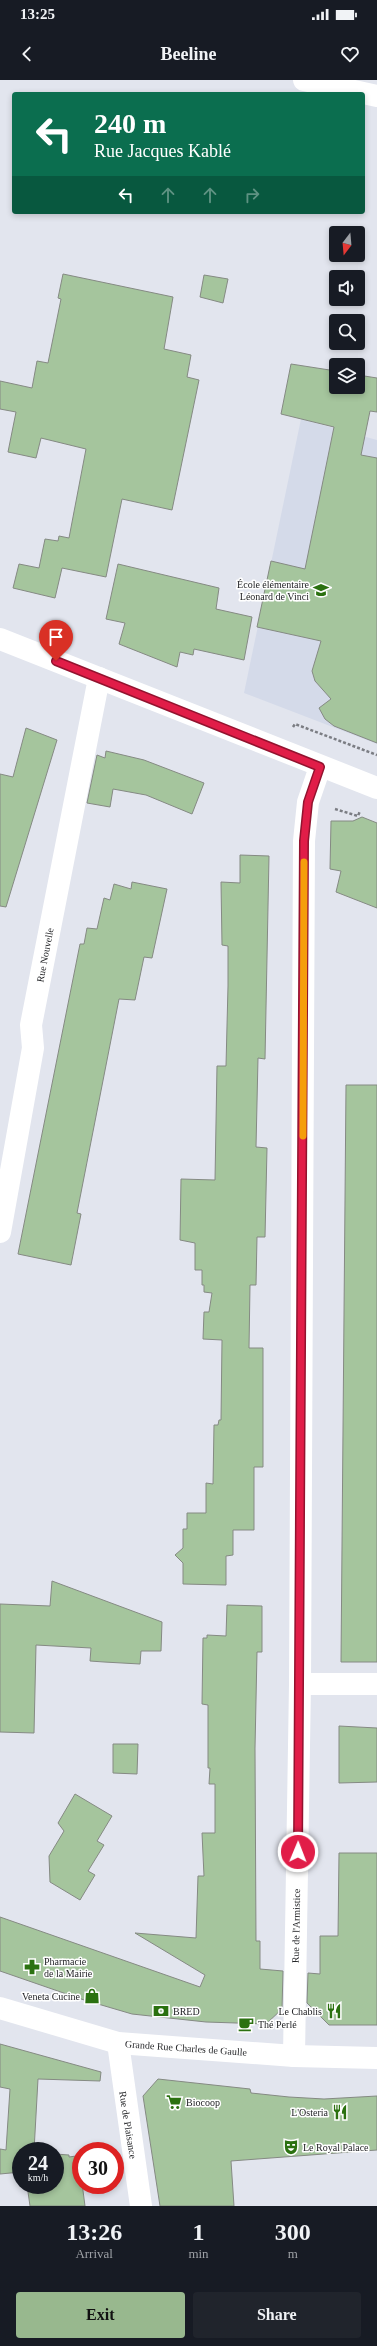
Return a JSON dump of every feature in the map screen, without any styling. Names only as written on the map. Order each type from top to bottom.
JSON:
[{"type":"street","points":[[304,80],[359,92]]},
{"type":"street","points":[[365,93],[377,96]]},
{"type":"street","points":[[0,639],[320,767],[377,788]]},
{"type":"street","name":"Rue Nouvelle","points":[[0,1232],[32,1048],[31,1025],[99,678]]},
{"type":"street","name":"Rue de l'Armistice","points":[[294,2056],[300,1684],[304,841],[308,802],[320,767]]},
{"type":"street","points":[[300,1684],[377,1684]]},
{"type":"street","name":"Grande Rue Charles de Gaulle","points":[[0,2008],[118,2043],[294,2056],[377,2058]]},
{"type":"street","name":"Rue de Plaisance","points":[[118,2043],[140,2206]]},
{"type":"path","points":[[292,730],[295,724],[377,755]]},
{"type":"path","points":[[335,809],[358,816],[360,810]]},
{"type":"shaded area","name":"École élémentaire Léonard de Vinci","points":[[301,419],[377,440],[377,744],[244,693]]},
{"type":"building","points":[[63,274],[173,297],[164,349],[191,355],[187,377],[199,380],[172,510],[122,499],[106,577],[62,568],[55,598],[13,588],[19,564],[39,568],[45,539],[58,541],[59,536],[69,538],[86,449],[41,438],[36,458],[8,452],[16,412],[0,409],[0,381],[32,388],[37,361],[48,363],[61,299],[58,298]]},
{"type":"building","points":[[204,275],[228,279],[223,303],[200,297]]},
{"type":"building","name":"École élémentaire Léonard de Vinci","points":[[291,364],[329,370],[329,394],[365,394],[365,376],[377,378],[377,412],[370,411],[361,455],[377,458],[377,743],[334,726],[325,719],[319,708],[331,699],[315,681],[312,671],[321,641],[257,627],[271,561],[305,569],[334,427],[281,414]]},
{"type":"building","points":[[118,564],[219,588],[216,609],[252,617],[244,660],[194,649],[193,655],[180,652],[177,667],[119,644],[125,623],[106,619]]},
{"type":"building","points":[[26,728],[57,740],[6,907],[0,906],[0,774],[13,777]]},
{"type":"building","points":[[106,751],[144,760],[204,783],[192,814],[146,795],[113,789],[110,807],[87,803],[97,755],[105,758]]},
{"type":"building","points":[[362,817],[377,823],[377,908],[336,892],[341,871],[330,869],[331,821],[353,821]]},
{"type":"building","points":[[240,855],[269,856],[265,1059],[258,1058],[256,1147],[267,1148],[265,1237],[257,1237],[256,1285],[250,1285],[249,1348],[263,1348],[263,1467],[254,1467],[254,1530],[233,1530],[233,1555],[226,1556],[226,1585],[183,1584],[183,1563],[175,1555],[183,1548],[183,1529],[187,1529],[187,1513],[206,1513],[206,1483],[213,1484],[214,1425],[218,1425],[219,1420],[221,1420],[222,1340],[203,1339],[204,1312],[209,1312],[212,1293],[204,1292],[204,1285],[202,1285],[202,1270],[195,1270],[195,1243],[180,1240],[181,1179],[215,1180],[217,1066],[226,1066],[228,986],[228,946],[222,945],[221,882],[240,883]]},
{"type":"building","points":[[132,882],[167,889],[152,958],[144,957],[135,1000],[119,999],[77,1213],[81,1214],[71,1265],[18,1254],[80,944],[84,944],[87,928],[97,929],[104,898],[110,900],[114,884],[131,889]]},
{"type":"building","points":[[346,1085],[377,1085],[377,1662],[341,1662]]},
{"type":"building","points":[[52,1581],[162,1622],[161,1651],[141,1651],[140,1664],[90,1661],[91,1648],[36,1645],[34,1733],[0,1732],[0,1604],[50,1606]]},
{"type":"building","points":[[227,1605],[262,1606],[262,1652],[257,1652],[255,1748],[256,1941],[260,1941],[260,1969],[283,1971],[282,2009],[266,2024],[206,2022],[132,2014],[81,1999],[0,1971],[0,1917],[200,1987],[205,1975],[135,1933],[196,1938],[198,1876],[204,1876],[202,1833],[215,1833],[215,1784],[209,1784],[210,1768],[208,1768],[208,1705],[202,1704],[203,1638],[207,1638],[207,1635],[226,1636]]},
{"type":"building","points":[[339,1726],[377,1728],[377,1782],[339,1783]]},
{"type":"building","points":[[113,1744],[138,1744],[137,1774],[113,1773]]},
{"type":"building","points":[[75,1794],[112,1816],[97,1841],[104,1845],[88,1871],[95,1875],[80,1900],[50,1882],[49,1856],[64,1831],[58,1823]]},
{"type":"building","points":[[339,1853],[377,1853],[377,2025],[329,2025],[307,2003],[308,1973],[320,1974],[320,1936],[338,1936]]},
{"type":"building","points":[[0,2044],[101,2072],[100,2081],[38,2079],[34,2142],[12,2142],[12,2173],[0,2174],[0,2149],[6,2150],[10,2089],[0,2087]]},
{"type":"building","points":[[158,2079],[250,2089],[251,2093],[289,2097],[324,2099],[377,2096],[377,2150],[231,2161],[234,2206],[160,2206],[143,2096]]},
{"type":"building","points":[[64,2155],[72,2157],[72,2194],[83,2194],[85,2206],[30,2206],[28,2194],[64,2194]]},
{"type":"slow traffic","points":[[303,1136],[304,862]]},
{"type":"place","name":"École élémentaire Léonard de Vinci","points":[[321,590]]},
{"type":"place","name":"Pharmacie de la Mairie","points":[[32,1967]]},
{"type":"place","name":"Veneta Cucine","points":[[92,1996]]},
{"type":"place","name":"BRED","points":[[161,2011]]},
{"type":"place","name":"Le Chablis","points":[[334,2011]]},
{"type":"place","name":"Thé Perlé","points":[[246,2024]]},
{"type":"place","name":"Biocoop","points":[[174,2102]]},
{"type":"place","name":"L'Osteria","points":[[340,2112]]},
{"type":"place","name":"Le Royal Palace","points":[[291,2147]]},
{"type":"route","points":[[56,661],[320,767],[308,802],[304,841],[298,1852]]}]
